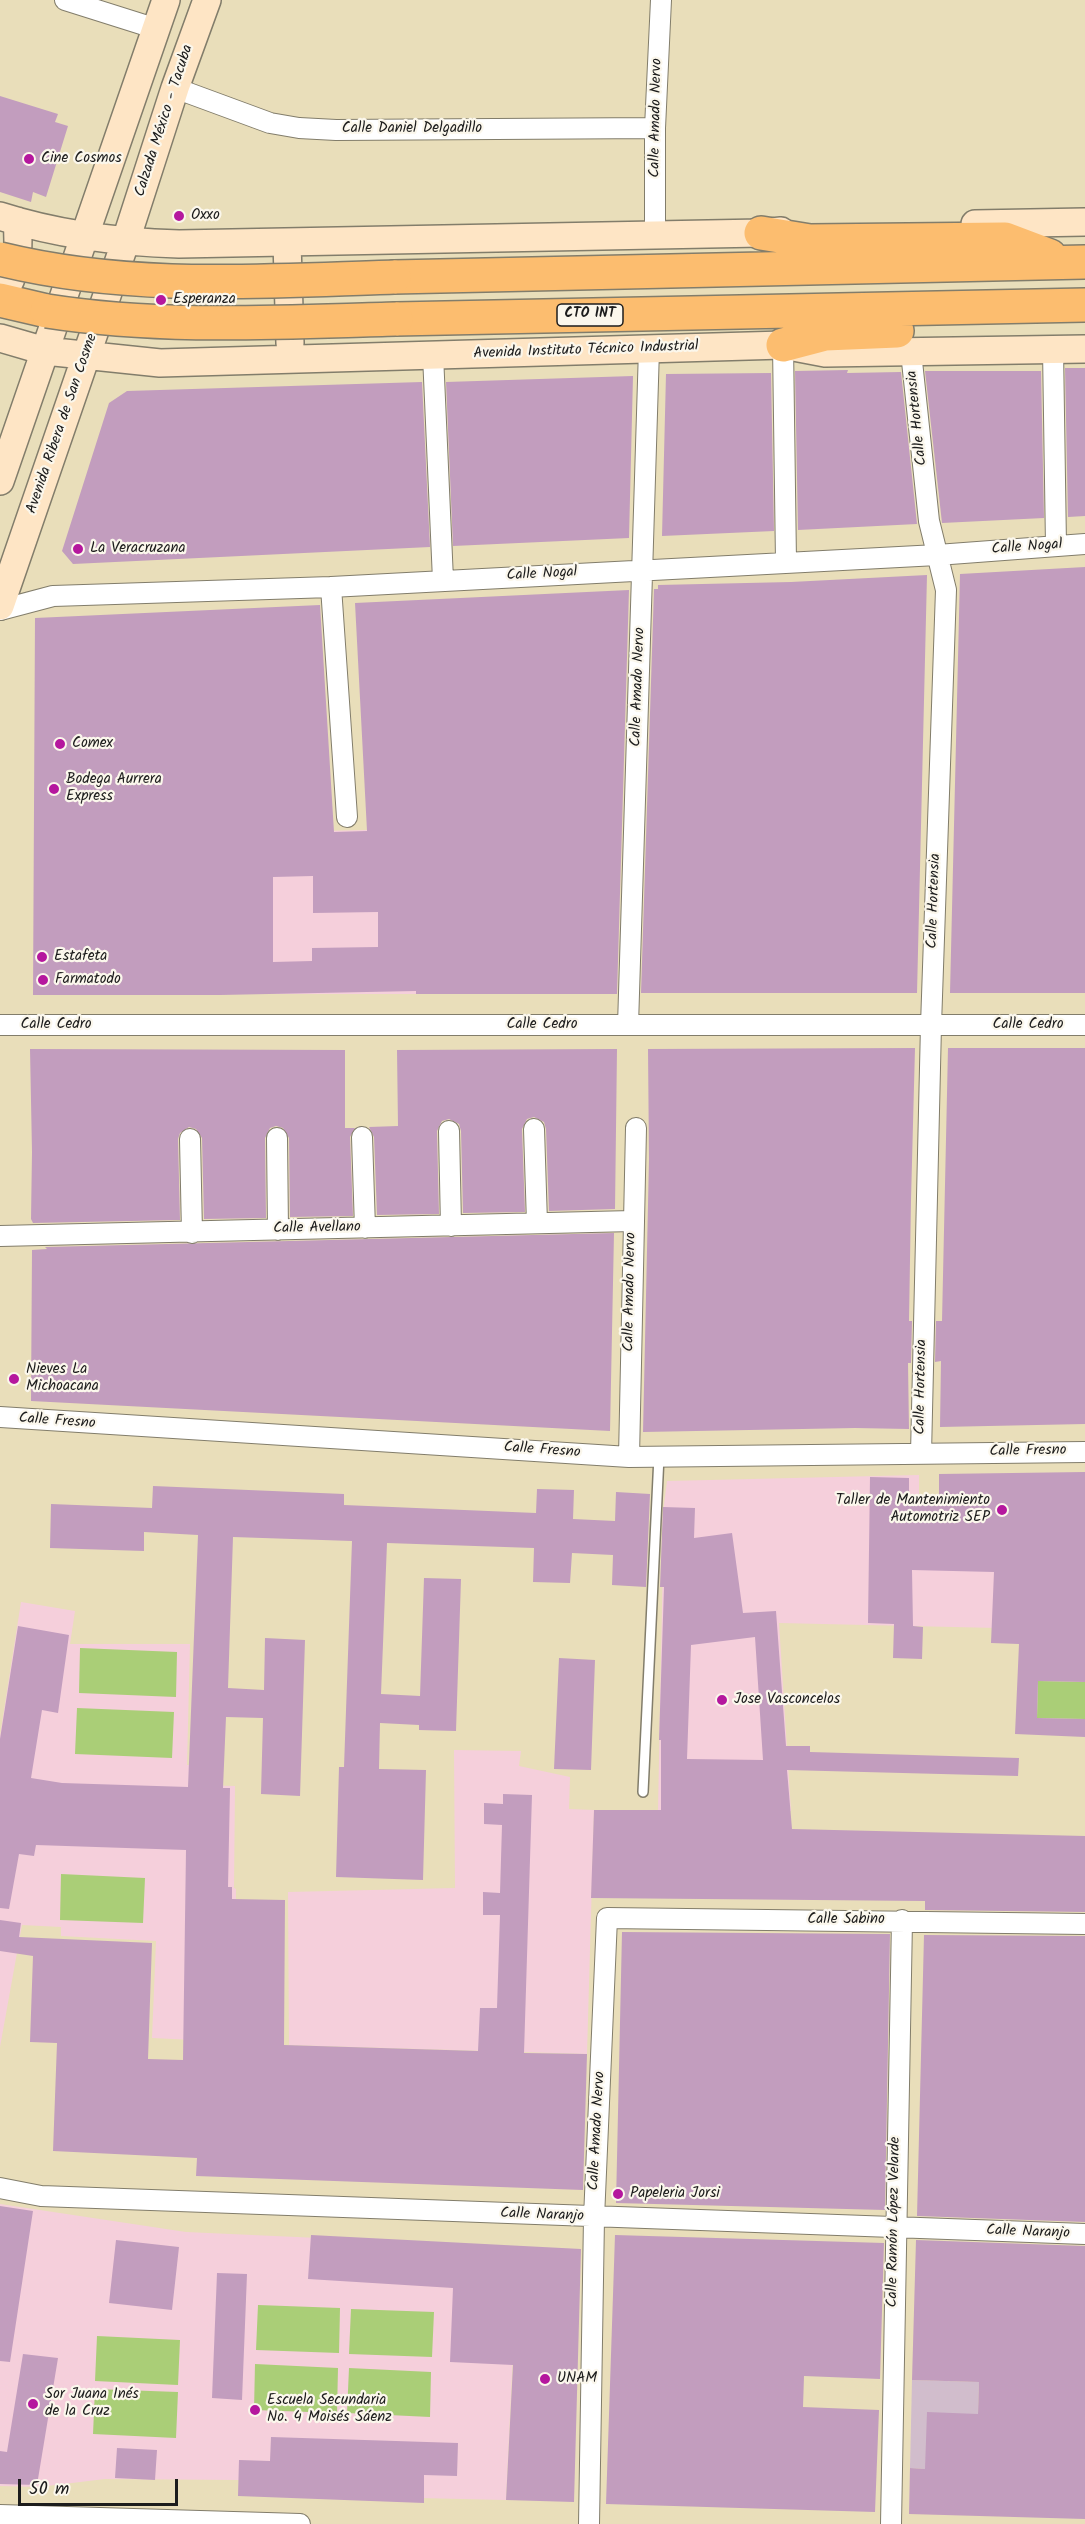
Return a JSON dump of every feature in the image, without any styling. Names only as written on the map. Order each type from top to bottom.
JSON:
[{"type":"highway","points":[[761,233],[810,241],[1005,239],[1075,262]]},
{"type":"highway","points":[[0,259],[65,273],[134,281],[209,283],[1075,262]]},
{"type":"highway","name":"CTO INT","points":[[0,300],[46,311],[87,317],[161,322],[1085,305]]},
{"type":"highway","points":[[783,345],[825,334],[938,330],[1001,307]]},
{"type":"main road","points":[[0,481],[166,0]]},
{"type":"main road","name":"Calzada México - Tacuba","points":[[125,243],[175,88],[207,0]]},
{"type":"main road","points":[[0,300],[11,281],[19,256],[8,219],[86,237],[125,243],[761,233],[806,227],[1085,222]]},
{"type":"main road","points":[[287,242],[290,359]]},
{"type":"main road","name":"Avenida Ribera de San Cosme","points":[[0,608],[8,558],[86,357],[125,243]]},
{"type":"main road","name":"Avenida Instituto Técnico Industrial","points":[[0,338],[45,351],[160,363],[783,345],[825,352],[1085,349]]},
{"type":"street","points":[[65,0],[156,29]]},
{"type":"street","name":"Calle Amado Nervo","points":[[656,235],[655,128],[661,0]]},
{"type":"street","name":"Calle Daniel Delgadillo","points":[[175,88],[270,123],[298,128],[336,130],[655,128]]},
{"type":"street","points":[[783,345],[786,562]]},
{"type":"street","name":"Calle Amado Nervo","points":[[628,1025],[649,349]]},
{"type":"street","points":[[1053,349],[1056,546]]},
{"type":"street","name":"Calle Hortensia","points":[[911,351],[929,522],[946,590],[931,1025],[921,1454]]},
{"type":"street","points":[[433,355],[443,580]]},
{"type":"street","name":"Calle Nogal","points":[[0,608],[53,596],[331,586],[937,555],[1085,544]]},
{"type":"street","points":[[331,586],[347,817]]},
{"type":"street","name":"Calle Cedro","points":[[0,1025],[1085,1024]]},
{"type":"street","name":"Calle Amado Nervo","points":[[629,1457],[636,1128]]},
{"type":"street","points":[[534,1129],[537,1223]]},
{"type":"street","points":[[448,1131],[451,1226]]},
{"type":"street","points":[[362,1137],[365,1228]]},
{"type":"street","points":[[190,1138],[192,1233]]},
{"type":"street","points":[[277,1138],[278,1230]]},
{"type":"street","name":"Calle Avellano","points":[[0,1236],[633,1221]]},
{"type":"street","name":"Calle Fresno","points":[[0,1417],[629,1457],[1085,1452]]},
{"type":"street","name":"Calle Amado Nervo","points":[[588,2524],[594,2218],[607,1918]]},
{"type":"street","name":"Calle Sabino","points":[[607,1918],[1085,1924]]},
{"type":"street","name":"Calle Ramón López Velarde","points":[[891,2524],[902,1920]]},
{"type":"street","name":"Calle Naranjo","points":[[0,2188],[40,2196],[895,2229],[1085,2234]]},
{"type":"street","points":[[0,2515],[300,2524]]},
{"type":"lane","points":[[643,1792],[659,1456]]},
{"type":"shaded area","points":[[415,829],[416,994],[273,994],[273,832]]},
{"type":"shaded area","name":"Jose Vasconcelos","points":[[919,1475],[919,1545],[1085,1549],[1085,1630],[779,1623],[791,1811],[658,1810],[664,1505],[667,1481]]},
{"type":"shaded area","points":[[21,1602],[75,1611],[70,1644],[190,1644],[187,1765],[200,1765],[200,1785],[235,1786],[234,2042],[152,2038],[156,1941],[61,1936],[61,1927],[22,1925],[0,2047],[0,1736]]},
{"type":"shaded area","points":[[454,1750],[521,1751],[519,1766],[570,1777],[569,1809],[594,1810],[587,2054],[289,2045],[288,1892],[455,1888]]},
{"type":"shaded area","name":"Escuela Secundaria No. 4 Moisés Sáenz","points":[[0,2204],[186,2232],[518,2247],[506,2500],[240,2494],[239,2480],[105,2479],[39,2487],[0,2486]]},
{"type":"shaded area","points":[[912,2380],[979,2382],[978,2414],[925,2469],[910,2468]]},
{"type":"green space","points":[[80,1648],[177,1652],[176,1697],[79,1693]]},
{"type":"green space","points":[[1038,1681],[1085,1682],[1085,1719],[1037,1718]]},
{"type":"green space","points":[[77,1708],[174,1712],[172,1758],[75,1754]]},
{"type":"green space","points":[[61,1874],[145,1878],[143,1923],[60,1920]]},
{"type":"green space","points":[[258,2305],[340,2308],[339,2353],[256,2350]]},
{"type":"green space","points":[[351,2309],[434,2312],[432,2357],[349,2354]]},
{"type":"green space","points":[[97,2336],[180,2340],[178,2385],[95,2381]]},
{"type":"green space","points":[[255,2364],[338,2368],[337,2413],[254,2410]]},
{"type":"green space","points":[[349,2368],[431,2372],[430,2417],[347,2413]]},
{"type":"green space","points":[[95,2389],[178,2392],[176,2438],[93,2434]]},
{"type":"building","name":"Cine Cosmos","points":[[0,96],[58,114],[55,122],[68,126],[46,197],[33,192],[31,202],[0,192]]},
{"type":"building","points":[[1065,368],[1085,368],[1085,516],[1068,517]]},
{"type":"building","points":[[848,370],[847,373],[901,372],[917,524],[798,530],[795,371]]},
{"type":"building","points":[[925,371],[1041,371],[1044,518],[942,523]]},
{"type":"building","points":[[771,373],[774,531],[662,536],[666,374]]},
{"type":"building","points":[[633,376],[629,538],[453,546],[446,382]]},
{"type":"building","points":[[422,382],[430,547],[73,564],[62,551],[109,403],[127,391]]},
{"type":"building","points":[[1085,567],[1085,993],[950,993],[960,574]]},
{"type":"building","points":[[927,575],[917,993],[641,993],[654,589],[658,589],[658,585],[791,582]]},
{"type":"building","points":[[629,590],[617,994],[416,994],[416,991],[220,995],[33,995],[35,618],[320,605],[334,832],[367,831],[355,603]],"holes":[[[313,876],[313,913],[378,912],[378,947],[312,948],[312,961],[273,962],[273,877]]]},
{"type":"building","points":[[915,1048],[909,1321],[912,1321],[911,1363],[908,1363],[909,1429],[643,1432],[649,1159],[648,1049]]},
{"type":"building","points":[[948,1048],[1085,1048],[1085,1424],[940,1427],[941,1361],[935,1362],[936,1321],[942,1321]]},
{"type":"building","points":[[30,1049],[345,1050],[345,1128],[355,1128],[350,1137],[353,1216],[290,1217],[289,1138],[283,1128],[276,1126],[270,1128],[265,1138],[266,1218],[204,1219],[202,1138],[196,1129],[189,1127],[180,1133],[178,1139],[180,1220],[33,1223],[31,1219]]},
{"type":"building","points":[[617,1049],[615,1209],[549,1211],[546,1129],[544,1122],[534,1117],[527,1119],[522,1129],[525,1212],[463,1213],[461,1131],[459,1124],[449,1119],[442,1121],[437,1131],[439,1214],[377,1215],[374,1137],[369,1127],[398,1126],[397,1050]]},
{"type":"building","points":[[614,1233],[610,1431],[31,1401],[32,1250],[47,1249],[45,1247]]},
{"type":"building","points":[[1085,1472],[1085,1682],[1038,1681],[1037,1718],[1085,1719],[1085,1737],[1015,1734],[1019,1644],[991,1643],[994,1572],[912,1570],[913,1626],[923,1627],[922,1659],[893,1658],[894,1624],[868,1623],[870,1477],[909,1478],[909,1505],[939,1505],[939,1474]]},
{"type":"building","points":[[153,1486],[344,1494],[344,1505],[536,1513],[537,1489],[574,1490],[573,1519],[615,1521],[616,1492],[650,1494],[646,1587],[612,1585],[613,1555],[572,1553],[570,1583],[533,1582],[534,1548],[387,1543],[381,1694],[420,1696],[424,1578],[461,1579],[456,1731],[419,1730],[419,1725],[380,1723],[379,1769],[426,1770],[423,1880],[336,1877],[339,1767],[344,1767],[352,1541],[233,1537],[228,1688],[264,1690],[265,1638],[305,1640],[300,1796],[261,1794],[263,1718],[226,1717],[223,1788],[230,1788],[228,1887],[232,1887],[232,1899],[285,1900],[284,2045],[478,2051],[480,2008],[497,2008],[500,1915],[483,1915],[483,1892],[500,1893],[502,1825],[484,1824],[484,1803],[503,1804],[503,1794],[532,1795],[524,2053],[587,2054],[583,2190],[196,2176],[197,2158],[53,2151],[57,2043],[30,2042],[33,1956],[0,1951],[0,1920],[21,1923],[19,1937],[152,1943],[148,2059],[183,2060],[186,1850],[36,1845],[34,1856],[19,1854],[9,1909],[0,1908],[0,1739],[18,1626],[69,1635],[58,1713],[42,1710],[31,1778],[62,1783],[188,1787],[198,1535],[144,1532],[144,1551],[50,1548],[51,1504],[152,1508]]},
{"type":"building","points":[[663,1507],[695,1508],[694,1538],[732,1533],[743,1613],[776,1611],[786,1746],[810,1746],[810,1752],[1019,1758],[1018,1776],[787,1770],[792,1829],[1085,1836],[1085,1912],[925,1910],[925,1901],[591,1898],[594,1810],[661,1810],[661,1740],[659,1740],[664,1587],[660,1587]],"holes":[[[755,1637],[763,1760],[687,1759],[691,1645]]]},
{"type":"building","points":[[559,1658],[595,1660],[591,1770],[554,1769]]},
{"type":"building","points":[[622,1932],[890,1934],[885,2210],[616,2203]]},
{"type":"building","points":[[924,1935],[1085,1936],[1085,2222],[917,2216]]},
{"type":"building","points":[[0,2206],[33,2211],[10,2362],[0,2361]]},
{"type":"building","points":[[311,2235],[581,2249],[574,2502],[506,2500],[513,2365],[450,2362],[453,2288],[308,2279]]},
{"type":"building","points":[[615,2235],[884,2243],[880,2379],[804,2376],[803,2407],[879,2410],[875,2512],[606,2504]]},
{"type":"building","points":[[116,2240],[179,2247],[172,2310],[109,2303]]},
{"type":"building","points":[[916,2240],[1085,2246],[1085,2519],[909,2514],[910,2468],[925,2469],[927,2412],[978,2414],[979,2382],[912,2380]]},
{"type":"building","points":[[217,2273],[247,2274],[242,2400],[212,2398]]},
{"type":"building","name":"Sor Juana Inés de la Cruz","points":[[23,2354],[58,2358],[37,2485],[0,2484],[0,2451],[7,2452]]},
{"type":"building","points":[[271,2437],[458,2443],[457,2476],[424,2475],[424,2503],[238,2496],[239,2460],[270,2461]]},
{"type":"building","points":[[117,2448],[157,2450],[155,2480],[115,2478]]},
{"type":"place","name":"Cine Cosmos","points":[[29,159]]},
{"type":"place","name":"Oxxo","points":[[179,216]]},
{"type":"place","name":"Esperanza","points":[[161,300]]},
{"type":"place","name":"La Veracruzana","points":[[78,549]]},
{"type":"place","name":"Comex","points":[[60,744]]},
{"type":"place","name":"Bodega Aurrera Express","points":[[54,789]]},
{"type":"place","name":"Estafeta","points":[[42,957]]},
{"type":"place","name":"Farmatodo","points":[[43,980]]},
{"type":"place","name":"Nieves La Michoacana","points":[[14,1379]]},
{"type":"place","name":"Taller de Mantenimiento Automotriz SEP","points":[[1002,1510]]},
{"type":"place","name":"Jose Vasconcelos","points":[[722,1700]]},
{"type":"place","name":"Papeleria Jorsi","points":[[618,2194]]},
{"type":"place","name":"UNAM","points":[[545,2379]]},
{"type":"place","name":"Sor Juana Inés de la Cruz","points":[[33,2404]]},
{"type":"place","name":"Escuela Secundaria No. 4 Moisés Sáenz","points":[[255,2410]]}]
